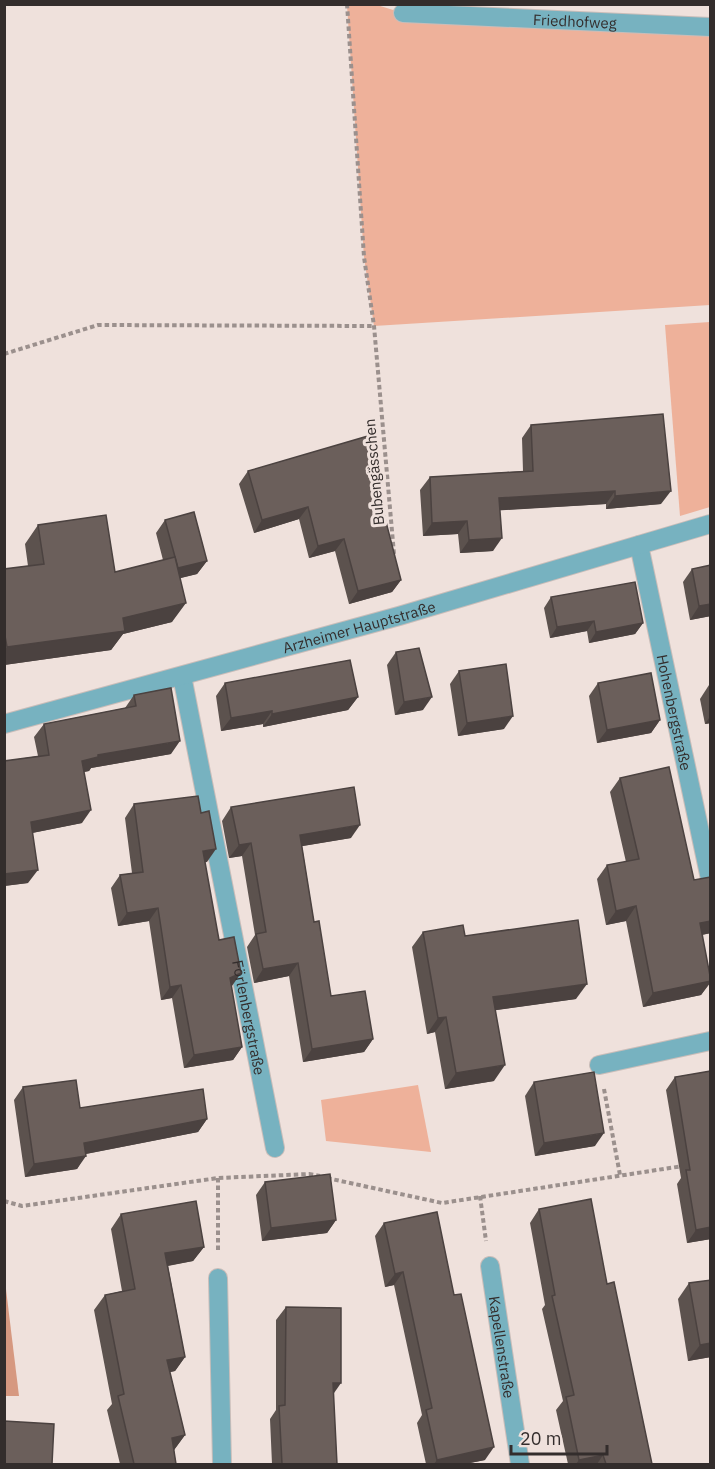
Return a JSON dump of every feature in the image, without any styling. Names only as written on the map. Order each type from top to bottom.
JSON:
[{"type":"street","name":"Friedhofweg","points":[[403,13],[711,27]]},
{"type":"street","name":"Arzheimer Hauptstraße","points":[[4,724],[399,616],[711,524]]},
{"type":"street","name":"Hohenbergstraße","points":[[639,545],[711,879]]},
{"type":"street","name":"Förlenbergstraße","points":[[182,676],[275,1148]]},
{"type":"street","points":[[599,1065],[711,1041]]},
{"type":"street","name":"Kapellenstraße","points":[[490,1266],[520,1464]]},
{"type":"street","points":[[218,1278],[222,1464]]},
{"type":"path","name":"Bubengässchen","points":[[347,4],[364,257],[374,326],[394,558]]},
{"type":"path","points":[[4,354],[98,324],[374,326]]},
{"type":"path","points":[[599,1065],[620,1174]]},
{"type":"path","points":[[4,1201],[22,1206],[218,1178],[309,1174],[442,1203],[688,1165]]},
{"type":"path","points":[[218,1178],[218,1278]]},
{"type":"path","points":[[480,1196],[490,1266]]},
{"type":"shaded area","points":[[347,5],[377,5],[403,13],[710,27],[710,305],[374,326],[364,257]]},
{"type":"shaded area","points":[[710,322],[710,507],[680,516],[665,325]]},
{"type":"shaded area","points":[[418,1085],[431,1152],[326,1141],[321,1100]]},
{"type":"shaded area","points":[[5,1281],[19,1396],[5,1396]]},
{"type":"building","points":[[663,414],[671,491],[615,496],[615,491],[499,498],[502,538],[469,540],[467,521],[432,523],[430,477],[533,471],[531,425]]},
{"type":"building","points":[[368,436],[382,485],[377,487],[401,580],[358,591],[344,539],[318,546],[308,507],[262,520],[248,471]]},
{"type":"building","points":[[194,512],[207,561],[178,568],[165,520]]},
{"type":"building","points":[[106,515],[115,572],[175,557],[186,603],[123,618],[125,631],[7,647],[4,636],[4,569],[44,564],[38,525]]},
{"type":"building","points":[[711,565],[711,604],[699,606],[692,569]]},
{"type":"building","points":[[635,582],[643,623],[596,632],[594,621],[557,627],[551,597]]},
{"type":"building","points":[[419,648],[432,697],[404,702],[396,652]]},
{"type":"building","points":[[350,660],[358,697],[272,714],[272,711],[231,718],[225,683]]},
{"type":"building","points":[[506,664],[513,716],[467,723],[459,671]]},
{"type":"building","points":[[651,673],[660,720],[607,730],[598,683]]},
{"type":"building","points":[[171,688],[180,741],[98,755],[98,757],[82,761],[91,810],[31,822],[38,870],[4,874],[4,761],[49,755],[44,724],[136,706],[134,695]]},
{"type":"building","points":[[669,767],[694,880],[711,877],[711,921],[700,923],[711,981],[653,993],[636,906],[616,911],[607,865],[639,859],[620,778]]},
{"type":"building","points":[[354,787],[360,825],[300,835],[314,922],[319,921],[331,996],[365,991],[373,1039],[312,1049],[298,963],[263,969],[256,934],[266,932],[251,843],[239,845],[231,807]]},
{"type":"building","points":[[198,796],[201,813],[209,811],[216,849],[203,851],[219,940],[234,937],[241,973],[230,978],[242,1047],[194,1055],[181,985],[170,987],[158,908],[127,913],[120,875],[143,872],[134,804]]},
{"type":"building","points":[[578,920],[587,984],[493,997],[505,1065],[456,1073],[446,1017],[438,1018],[423,932],[463,925],[465,936]]},
{"type":"building","points":[[711,1071],[711,1227],[696,1230],[686,1170],[690,1170],[675,1077]]},
{"type":"building","points":[[594,1072],[604,1133],[544,1143],[534,1082]]},
{"type":"building","points":[[76,1080],[80,1108],[203,1089],[207,1119],[84,1143],[86,1156],[34,1164],[23,1087]]},
{"type":"building","points":[[330,1174],[336,1220],[271,1228],[265,1182]]},
{"type":"building","points":[[591,1199],[607,1284],[614,1282],[652,1464],[606,1464],[603,1455],[579,1460],[566,1397],[574,1395],[552,1296],[555,1295],[539,1209]]},
{"type":"building","points":[[196,1201],[204,1247],[165,1253],[185,1357],[167,1360],[185,1435],[172,1438],[176,1464],[134,1464],[118,1396],[124,1394],[105,1295],[135,1289],[121,1214]]},
{"type":"building","points":[[437,1212],[454,1295],[461,1294],[494,1447],[437,1460],[426,1410],[432,1408],[403,1272],[395,1274],[384,1223]]},
{"type":"building","points":[[711,1280],[711,1343],[700,1345],[689,1283]]},
{"type":"building","points":[[286,1307],[341,1308],[341,1383],[333,1383],[337,1464],[282,1464],[279,1406],[285,1405]]},
{"type":"building","points":[[4,1421],[54,1424],[52,1464],[4,1464]]}]
